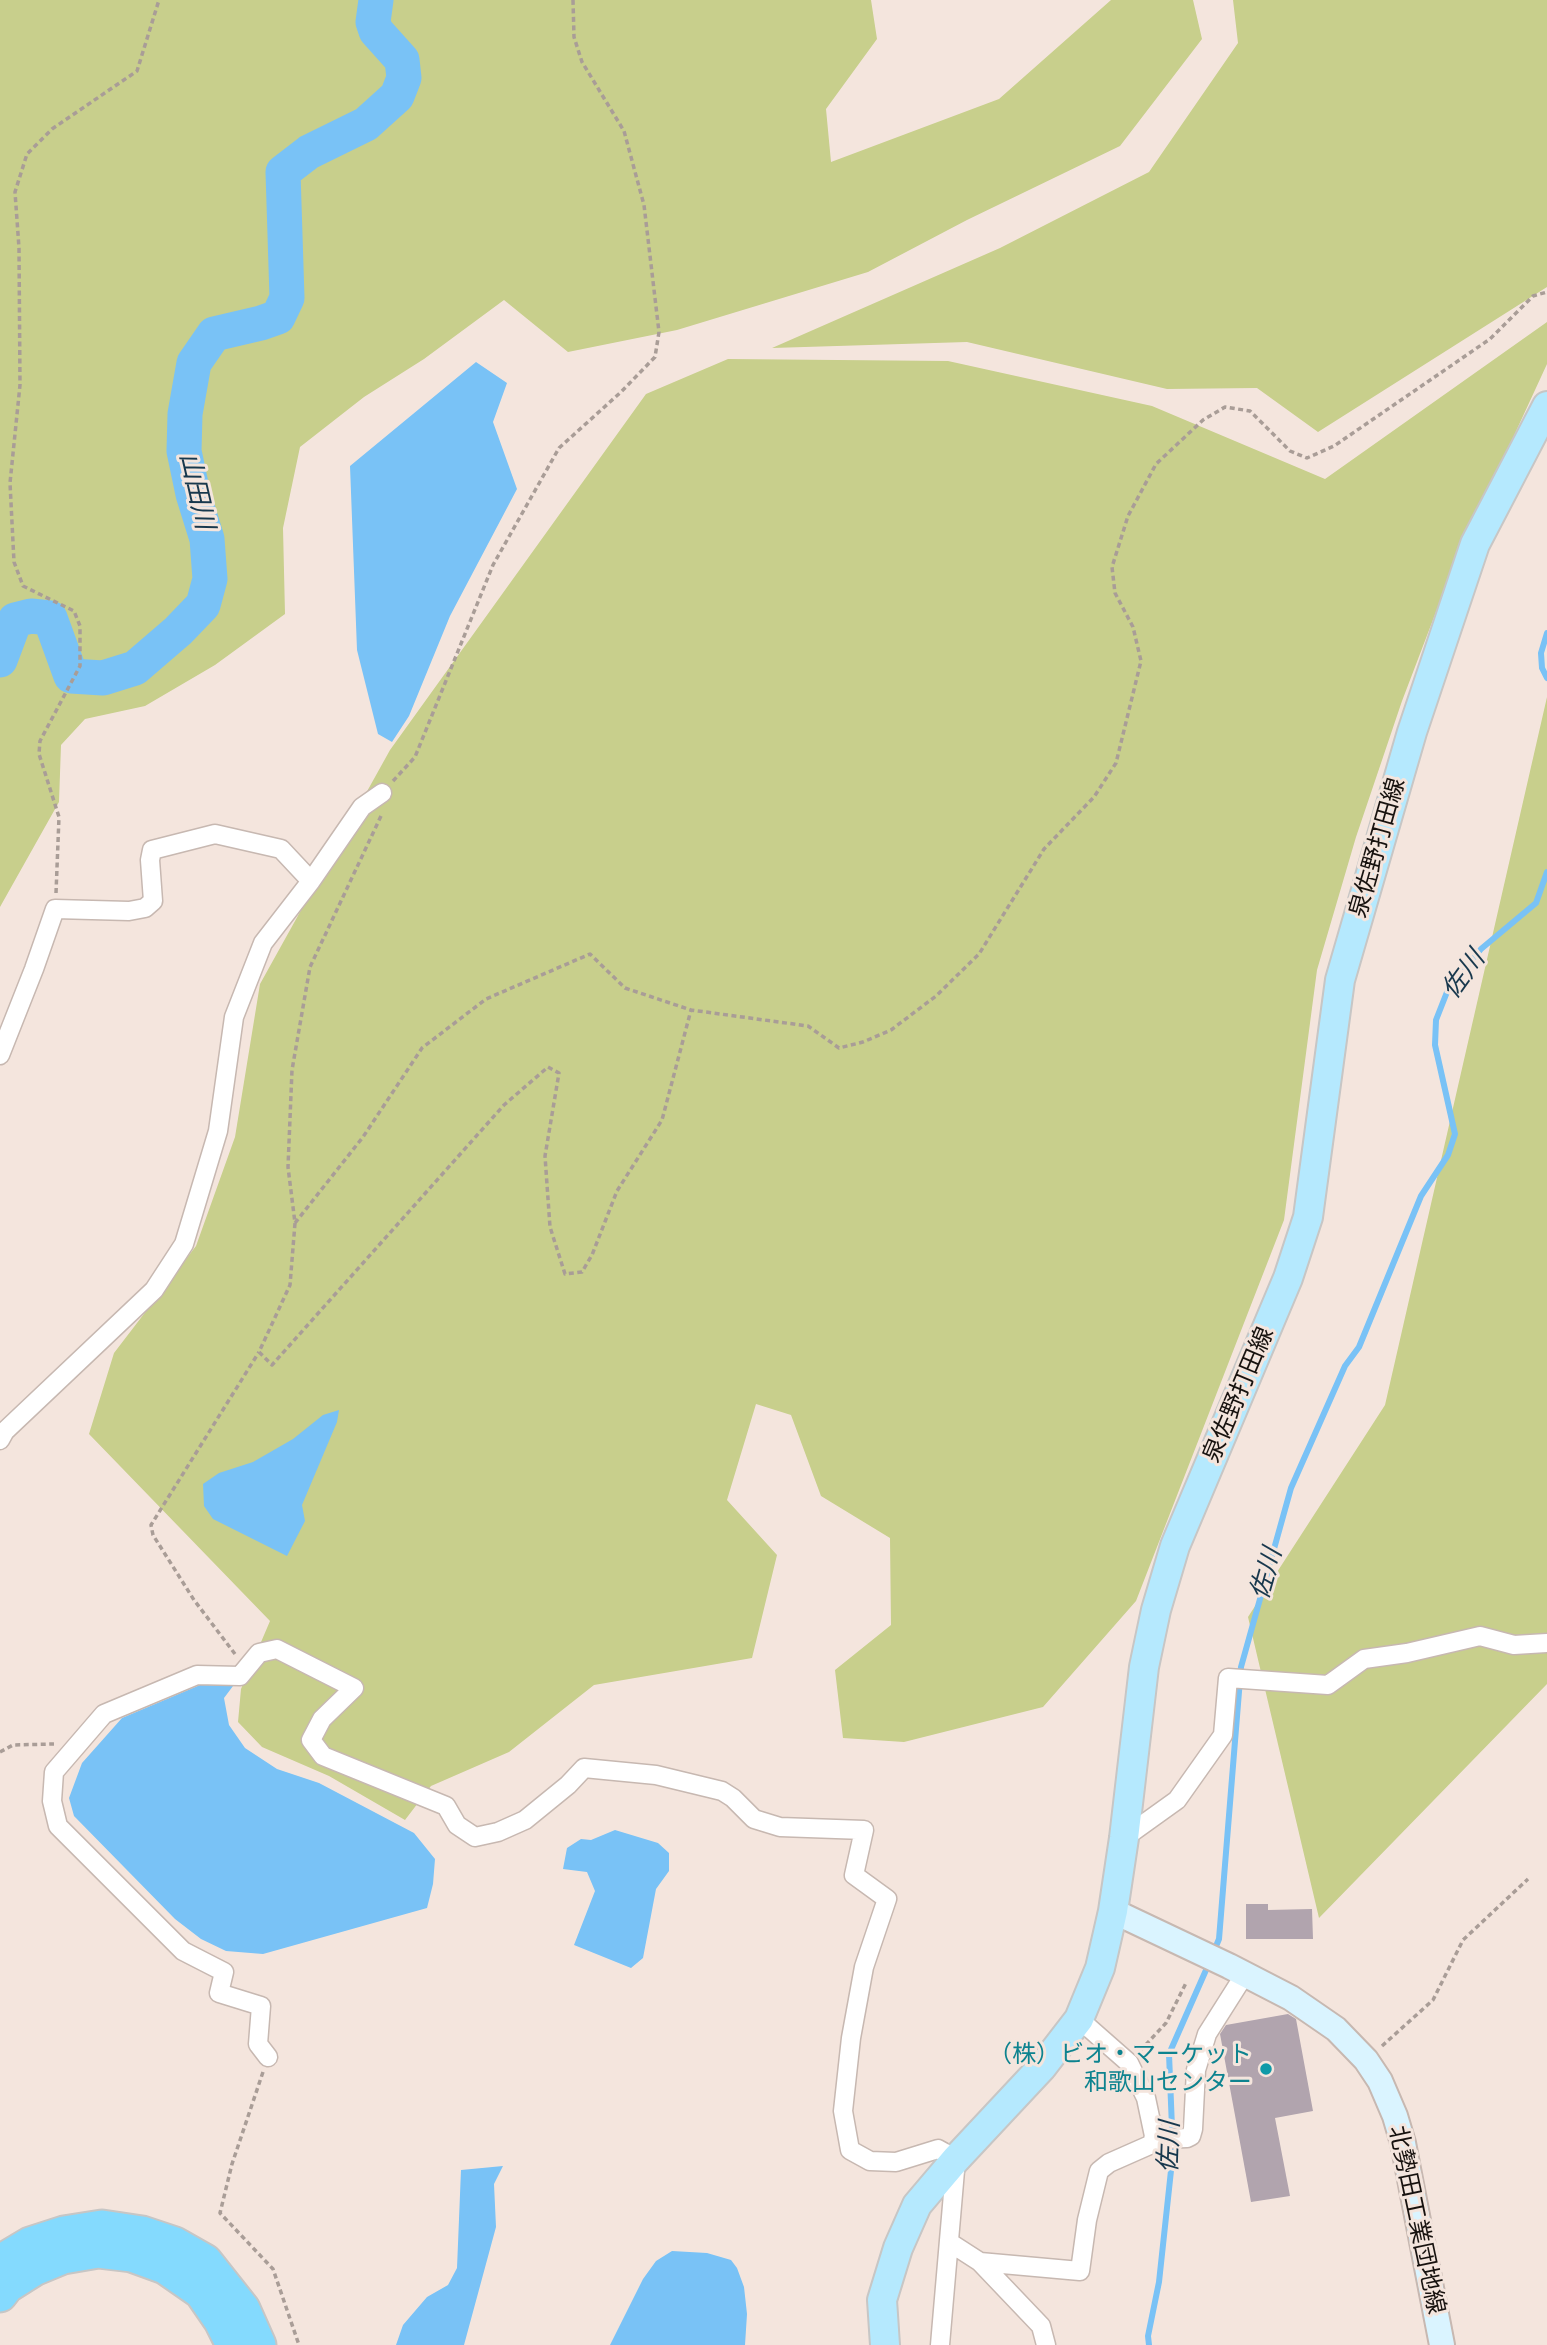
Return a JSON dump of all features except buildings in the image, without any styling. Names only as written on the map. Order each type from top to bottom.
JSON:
[{"type":"highway","points":[[0,2262],[30,2244],[64,2233],[102,2227],[142,2233],[175,2244],[205,2261],[243,2309],[259,2345]]},
{"type":"highway","points":[[0,2295],[8,2286],[34,2269],[63,2257],[98,2252],[132,2255],[164,2267],[201,2292],[221,2321],[233,2345]]},
{"type":"main road","name":"泉佐野打田線","points":[[885,2345],[882,2300],[898,2248],[917,2205],[1042,2067],[1079,2019],[1100,1968],[1124,1838],[1144,1667],[1156,1610],[1175,1546],[1287,1278],[1308,1217],[1340,979],[1412,732],[1475,544],[1547,406]]},
{"type":"street","points":[[0,1440],[14,1422],[154,1290],[184,1244],[218,1130],[234,1017],[263,943],[311,881],[362,807],[382,793]]},
{"type":"street","points":[[0,1055],[55,909],[129,911],[145,908],[153,901],[150,860],[152,850],[215,834],[281,849],[311,881]]},
{"type":"street","points":[[1124,1838],[1177,1800],[1223,1735],[1228,1678],[1328,1685],[1364,1659],[1407,1653],[1480,1636],[1514,1645],[1547,1643]]},
{"type":"street","points":[[268,2057],[258,2045],[261,2006],[219,1993],[224,1972],[183,1951],[77,1846],[58,1826],[52,1801],[54,1772],[104,1714],[197,1675],[240,1676],[259,1653],[277,1648],[354,1688],[322,1719],[311,1741],[323,1756],[446,1806],[457,1825],[475,1837],[498,1832],[524,1820],[568,1785],[584,1768],[656,1775],[722,1791],[754,1819],[780,1827],[864,1830],[854,1875],[887,1899],[864,1967],[851,2038],[843,2111],[850,2150],[870,2161],[896,2162],[938,2149],[956,2159],[940,2345]]},
{"type":"street","name":"北勢田工業団地線","points":[[1112,1911],[1292,1998],[1336,2029],[1366,2060],[1380,2081],[1403,2143],[1442,2345]]},
{"type":"street","points":[[1158,2137],[1182,2139],[1191,2136],[1196,2070],[1207,2034],[1237,1970]]},
{"type":"street","points":[[1079,2019],[1129,2063],[1146,2098],[1158,2137]]},
{"type":"street","points":[[980,2262],[1080,2271],[1087,2220],[1098,2171],[1109,2163],[1152,2144],[1158,2137]]},
{"type":"street","points":[[949,2242],[980,2262],[1041,2326],[1046,2345]]},
{"type":"path","points":[[55,909],[60,817],[39,754],[40,741],[80,666],[80,626],[74,611],[23,586],[14,562],[10,484],[20,385],[19,248],[15,192],[27,154],[52,129],[137,71],[159,0]]},
{"type":"path","points":[[246,1669],[194,1600],[153,1535],[151,1525],[259,1352],[290,1285],[295,1223],[288,1167],[292,1070],[310,967],[383,811],[382,793],[415,757],[493,565],[559,448],[655,357],[659,332],[644,205],[624,131],[582,62],[574,37],[573,0]]},
{"type":"path","points":[[295,1223],[363,1137],[422,1048],[486,999],[590,954],[625,988],[691,1010],[808,1026],[839,1048],[863,1042],[891,1030],[936,996],[979,954],[1044,849],[1094,797],[1116,763],[1141,661],[1133,626],[1115,593],[1112,567],[1128,516],[1156,464],[1203,420],[1225,407],[1250,411],[1290,451],[1307,458],[1334,446],[1490,339],[1534,296],[1547,292]]},
{"type":"path","points":[[259,1352],[272,1365],[504,1105],[548,1067],[559,1073],[545,1156],[550,1227],[565,1274],[582,1272],[592,1255],[617,1191],[662,1120],[691,1010]]},
{"type":"path","points":[[0,1752],[13,1745],[51,1746],[62,1739]]},
{"type":"path","points":[[1366,2060],[1433,2000],[1463,1940],[1528,1879]]},
{"type":"path","points":[[1129,2063],[1166,2022],[1186,1983]]},
{"type":"path","points":[[268,2057],[232,2164],[220,2213],[273,2269],[299,2345]]},
{"type":"green space","points":[[0,0],[871,0],[877,39],[826,109],[831,162],[999,99],[1111,0],[1193,0],[1202,39],[1120,146],[967,220],[868,272],[677,330],[568,352],[504,300],[424,359],[364,397],[300,447],[283,528],[285,614],[215,665],[145,706],[85,719],[61,745],[59,802],[0,907]]},
{"type":"green space","points":[[1233,0],[1547,0],[1547,287],[1318,432],[1257,388],[1167,389],[967,342],[772,348],[1000,248],[1149,172],[1238,43]]},
{"type":"green space","points":[[1547,322],[1547,364],[1452,570],[1402,701],[1356,837],[1317,970],[1284,1220],[1136,1601],[1043,1707],[904,1742],[843,1738],[835,1670],[891,1625],[890,1538],[821,1496],[791,1415],[756,1404],[727,1500],[777,1555],[752,1658],[594,1685],[509,1752],[431,1786],[405,1820],[329,1776],[262,1747],[238,1722],[241,1689],[270,1621],[89,1434],[114,1353],[196,1246],[235,1137],[260,984],[390,750],[646,394],[728,359],[948,361],[1152,406],[1325,479]]},
{"type":"green space","points":[[1547,697],[1547,1684],[1319,1918],[1248,1617],[1385,1405]]},
{"type":"water","points":[[476,362],[507,383],[493,422],[517,489],[450,616],[409,716],[392,742],[378,734],[357,650],[350,466]]},
{"type":"water","points":[[339,1410],[337,1422],[302,1505],[305,1521],[287,1556],[213,1519],[204,1506],[203,1484],[219,1473],[253,1462],[293,1439],[323,1415]]},
{"type":"water","points":[[200,1685],[233,1686],[224,1698],[229,1725],[245,1748],[277,1769],[319,1783],[414,1833],[435,1859],[427,1908],[263,1954],[226,1951],[201,1939],[175,1919],[74,1816],[69,1798],[82,1763],[122,1718]]},
{"type":"water","points":[[615,1830],[658,1843],[669,1853],[669,1871],[656,1889],[643,1958],[631,1968],[574,1945],[595,1891],[587,1872],[563,1869],[567,1848],[581,1839],[591,1840]]},
{"type":"water","points":[[503,2166],[494,2184],[496,2227],[464,2345],[396,2345],[403,2325],[427,2297],[448,2285],[457,2268],[461,2170]]},
{"type":"water","points":[[672,2251],[707,2253],[731,2260],[744,2287],[747,2314],[745,2345],[610,2345],[643,2279],[656,2261]]},
{"type":"waterway","name":"山田川","points":[[0,660],[15,620],[31,616],[50,618],[71,676],[103,678],[135,668],[203,605],[210,579],[207,539],[193,494],[184,451],[185,414],[194,363],[214,334],[278,317],[287,298],[283,172],[309,152],[366,124],[397,96],[404,78],[402,60],[376,31],[373,22],[376,0]]},
{"type":"waterway","points":[[1547,633],[1541,653],[1542,668],[1547,678]]},
{"type":"waterway","name":"佐川","points":[[1214,1951],[1219,1939],[1241,1667],[1291,1488],[1345,1366],[1359,1347],[1421,1196],[1448,1155],[1455,1134],[1435,1045],[1436,1020],[1447,992],[1481,949],[1536,903],[1547,872]]},
{"type":"waterway","name":"佐川","points":[[1149,2345],[1148,2336],[1159,2282],[1173,2152],[1169,2054],[1210,1961]]},
{"type":"place","name":"（株）ビオ・マーケット 和歌山センター","points":[[1266,2069]]}]
